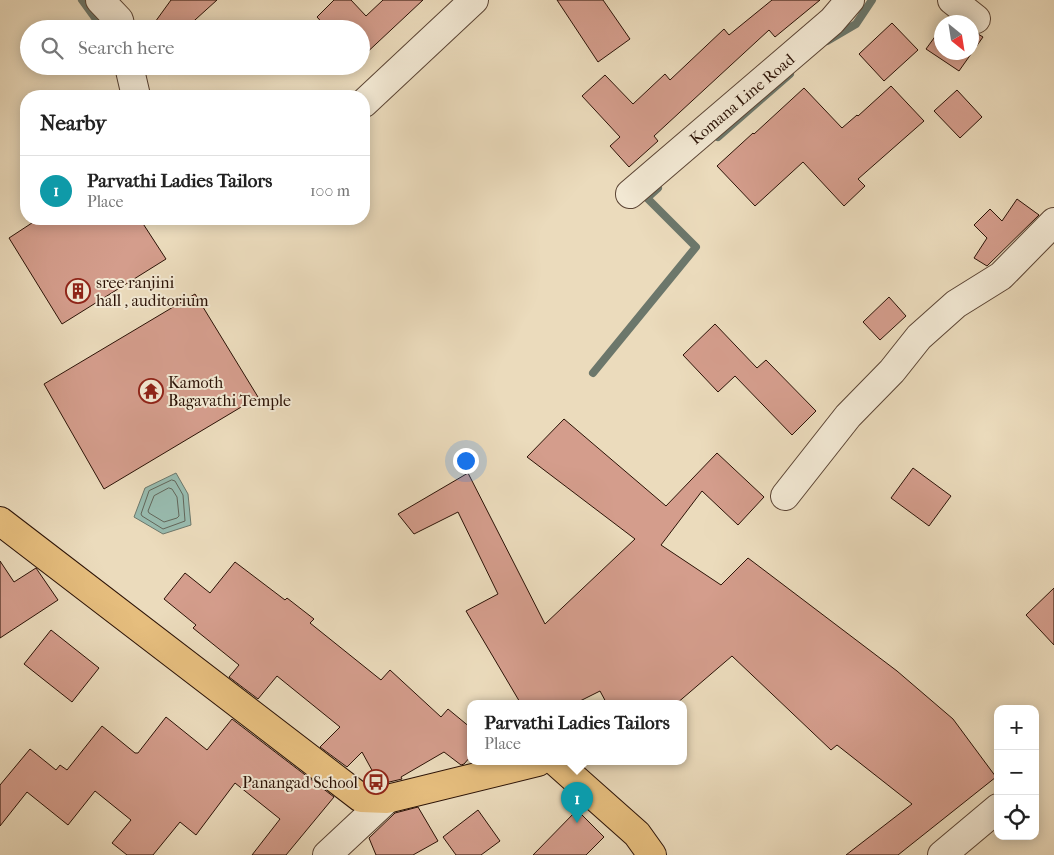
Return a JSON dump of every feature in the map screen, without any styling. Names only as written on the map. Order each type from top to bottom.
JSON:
[{"type":"main road","points":[[0,521],[361,798],[387,799],[526,765]]},
{"type":"main road","points":[[559,765],[637,834],[652,855]]},
{"type":"street","points":[[100,0],[119,20]]},
{"type":"street","points":[[370,97],[474,0]]},
{"type":"street","name":"Komana Line Road","points":[[630,194],[832,22],[850,0]]},
{"type":"street","points":[[952,0],[971,15]]},
{"type":"street","points":[[131,75],[135,90]]},
{"type":"street","points":[[785,496],[848,416],[892,371],[919,336],[956,304],[1001,276],[1054,222]]},
{"type":"street","points":[[327,855],[387,799]]},
{"type":"street","points":[[942,855],[994,811]]},
{"type":"water","points":[[176,473],[188,494],[191,525],[163,534],[134,517],[145,488]]},
{"type":"building","points":[[171,0],[217,0],[195,20],[157,20]]},
{"type":"building","points":[[334,0],[351,0],[366,16],[383,0],[423,0],[370,50],[370,20],[320,20],[317,17]]},
{"type":"building","points":[[557,0],[603,0],[630,39],[598,62]]},
{"type":"building","points":[[772,0],[820,0],[775,37],[769,30],[654,136],[658,141],[629,167],[610,146],[620,137],[582,96],[605,75],[633,104],[665,74],[670,80],[724,29],[729,35]]},
{"type":"building","points":[[892,23],[918,50],[884,81],[859,54]]},
{"type":"building","points":[[979,35],[983,37],[979,43]]},
{"type":"building","points":[[934,38],[934,54],[926,49]]},
{"type":"building","points":[[942,60],[967,60],[959,71]]},
{"type":"building","points":[[891,86],[924,121],[858,179],[865,186],[844,206],[803,162],[755,206],[717,166],[804,88],[842,128]]},
{"type":"building","points":[[957,90],[982,117],[960,138],[934,111]]},
{"type":"building","points":[[1017,199],[1039,215],[987,266],[974,258],[987,238],[974,225],[990,209],[1002,221]]},
{"type":"building","name":"sree ranjini hall , auditorium","points":[[29,225],[144,225],[166,259],[62,324],[9,238]]},
{"type":"building","name":"Kamoth Bagavathi Temple","points":[[195,294],[258,397],[104,489],[44,384]]},
{"type":"building","points":[[889,297],[906,316],[880,340],[863,322]]},
{"type":"building","points":[[715,324],[757,368],[766,360],[816,411],[792,435],[735,376],[718,392],[683,355]]},
{"type":"building","points":[[564,419],[666,506],[717,453],[764,497],[738,525],[702,491],[661,545],[721,585],[748,558],[897,671],[953,719],[994,774],[994,779],[898,855],[846,855],[912,804],[837,745],[831,750],[732,656],[681,700],[605,700],[600,691],[582,700],[519,700],[466,611],[498,594],[458,512],[414,534],[398,514],[468,473],[545,624],[635,539],[527,457]]},
{"type":"building","points":[[913,468],[951,496],[929,526],[891,498]]},
{"type":"building","points":[[0,561],[14,582],[36,568],[58,600],[0,638]]},
{"type":"building","points":[[235,562],[285,600],[287,598],[314,619],[310,623],[381,680],[390,670],[441,717],[448,709],[467,725],[467,761],[461,765],[444,752],[401,777],[402,779],[385,783],[379,783],[362,752],[347,767],[320,747],[340,727],[277,676],[258,699],[229,677],[239,665],[193,628],[196,625],[164,599],[185,573],[210,593]]},
{"type":"building","points":[[1054,588],[1054,645],[1026,615]]},
{"type":"building","points":[[51,630],[99,668],[72,702],[24,664]]},
{"type":"building","points":[[166,717],[207,750],[232,719],[334,797],[286,855],[252,855],[280,819],[235,783],[196,835],[180,822],[153,855],[127,855],[112,843],[131,820],[95,791],[68,825],[27,792],[0,826],[0,785],[30,749],[56,770],[60,765],[67,770],[102,726],[135,753],[138,753]]},
{"type":"building","points":[[418,807],[438,841],[413,855],[376,855],[369,838],[395,813]]},
{"type":"building","points":[[478,810],[500,841],[481,855],[456,855],[443,837]]},
{"type":"building","points":[[577,810],[604,837],[586,855],[533,855]]},
{"type":"waterway","points":[[82,0],[96,20]]},
{"type":"waterway","points":[[827,41],[856,24],[872,0]]},
{"type":"waterway","points":[[718,137],[790,74]]},
{"type":"waterway","points":[[593,373],[696,247],[647,198],[658,188]]},
{"type":"place","name":"sree ranjini hall , auditorium","points":[[78,291]]},
{"type":"place","name":"Kamoth Bagavathi Temple","points":[[151,391]]},
{"type":"place","name":"Panangad School","points":[[376,782]]},
{"type":"place","name":"Parvathi Ladies Tailors","points":[[577,823]]}]
